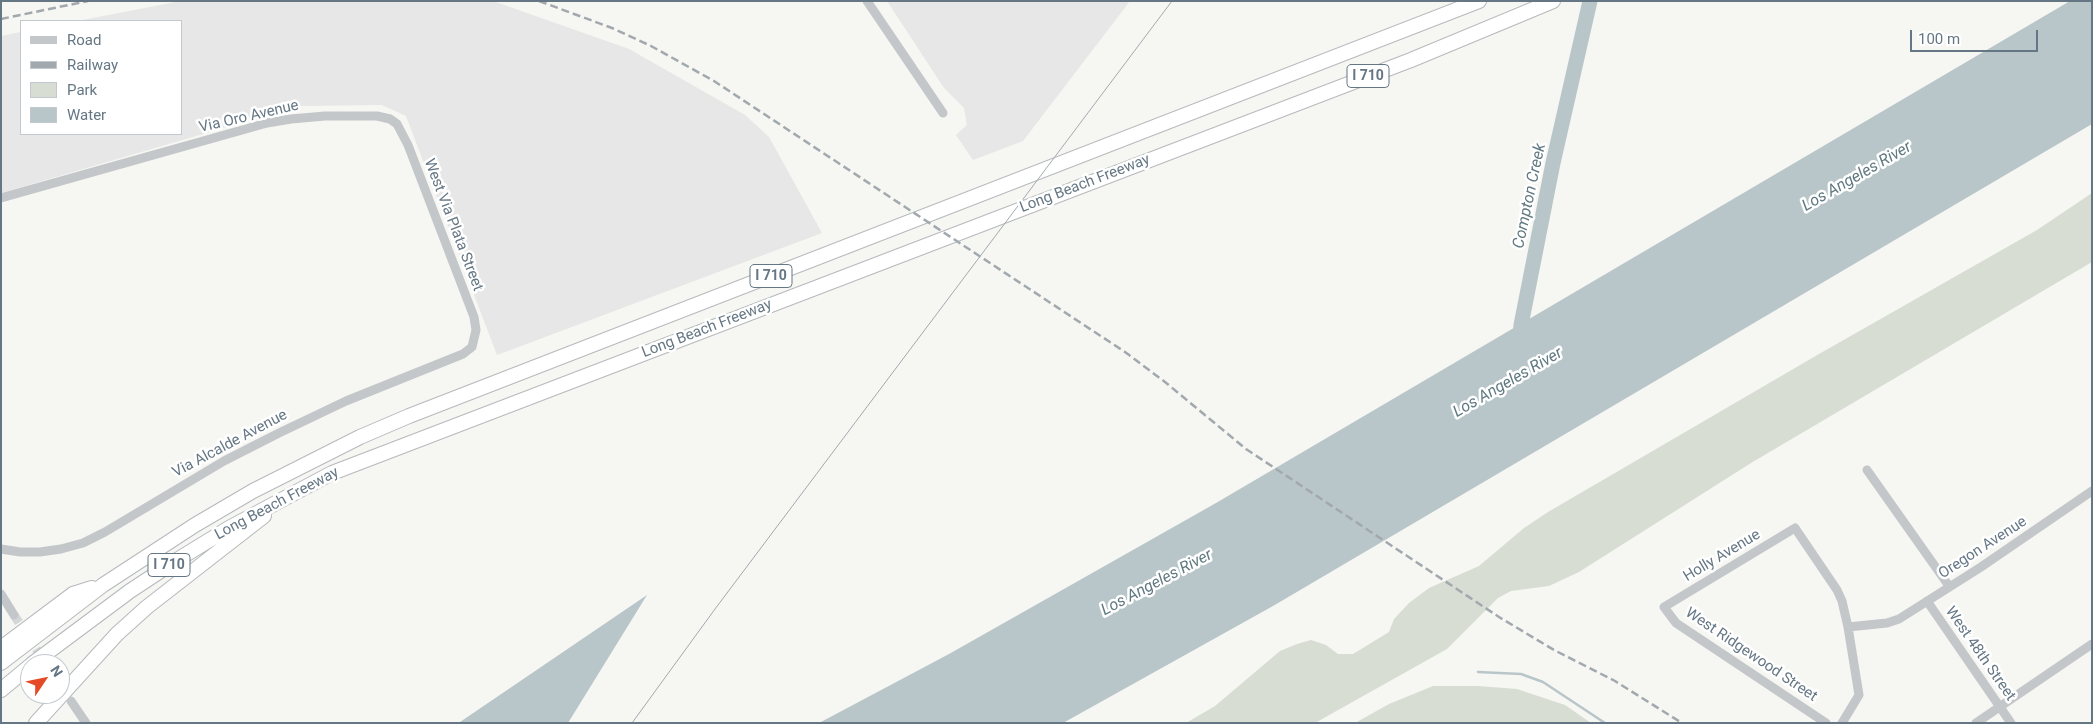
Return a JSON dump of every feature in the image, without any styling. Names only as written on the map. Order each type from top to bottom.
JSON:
[{"type":"highway","name":"Long Beach Freeway","points":[[1,663],[102,584],[187,530],[253,490],[303,464],[408,416],[1479,1]]},
{"type":"highway","name":"Long Beach Freeway","points":[[46,654],[138,586],[229,528],[298,490],[340,470],[1411,60],[1553,1]]},
{"type":"highway","points":[[36,723],[92,659],[123,629],[148,607],[298,490]]},
{"type":"highway","points":[[1,648],[73,594],[102,584]]},
{"type":"highway","name":"Long Beach Freeway","points":[[1,690],[20,674]]},
{"type":"street","points":[[867,1],[943,113]]},
{"type":"street","name":"Via Oro Avenue","points":[[1,198],[275,122],[325,116],[376,116],[390,119]]},
{"type":"street","name":"West Via Plata Street","points":[[390,119],[402,131],[474,317],[476,330],[472,347]]},
{"type":"street","name":"Via Alcalde Avenue","points":[[1,549],[20,552],[40,552],[83,543],[105,532],[216,465],[279,432],[354,398],[463,354],[472,347]]},
{"type":"street","name":"West 48th Street","points":[[1867,470],[1949,586]]},
{"type":"street","name":"Oregon Avenue","points":[[1848,627],[1887,623],[1899,619],[1949,586],[1981,568],[2092,491]]},
{"type":"street","name":"Holly Avenue","points":[[1664,607],[1795,528],[1837,590],[1842,601],[1848,627]]},
{"type":"street","points":[[1,594],[14,615]]},
{"type":"street","name":"West 48th Street","points":[[1927,601],[2011,723]]},
{"type":"street","name":"West Ridgewood Street","points":[[1664,607],[1676,623],[1826,723]]},
{"type":"street","points":[[1842,723],[1859,695],[1848,627]]},
{"type":"street","points":[[1976,723],[2092,644]]},
{"type":"street","points":[[71,701],[86,723]]},
{"type":"shaded area","points":[[181,1],[493,1],[629,49],[745,115],[769,137],[822,233],[497,355],[406,116],[382,105],[299,106],[1,193],[1,36],[20,32],[20,135],[182,135],[182,20],[82,20]]},
{"type":"shaded area","points":[[887,1],[1130,1],[1023,141],[973,160],[956,135],[967,125],[964,108],[944,88]]},
{"type":"green space","points":[[2092,193],[2092,262],[1751,463],[1579,572],[1549,586],[1511,591],[1498,598],[1447,649],[1315,723],[1186,723],[1215,706],[1280,651],[1311,640],[1326,645],[1338,654],[1353,654],[1389,632],[1394,619],[1409,603],[1429,588],[1479,566],[1524,528],[1548,512],[2037,230]]},
{"type":"green space","points":[[1433,686],[1478,686],[1517,689],[1565,705],[1591,723],[1355,723],[1389,704]]},
{"type":"water","name":"Los Angeles River","points":[[2070,1],[2092,1],[2092,124],[1273,606],[1063,723],[819,723],[949,654],[1216,503]]},
{"type":"water","points":[[647,595],[568,723],[459,723],[460,722]]},
{"type":"waterway","name":"Compton Creek","points":[[1519,345],[1521,325],[1553,163],[1590,1]]},
{"type":"waterway","points":[[1478,672],[1521,674],[1543,682],[1605,723]]},
{"type":"tunnel","points":[[14,615],[39,654]]},
{"type":"tram line","points":[[632,723],[715,609],[1172,1]]},
{"type":"railway","points":[[1,19],[88,1]]},
{"type":"railway","points":[[539,1],[612,28],[651,46],[714,81],[1125,352],[1165,382],[1246,449],[1499,617],[1554,650],[1615,681],[1682,723]]}]
